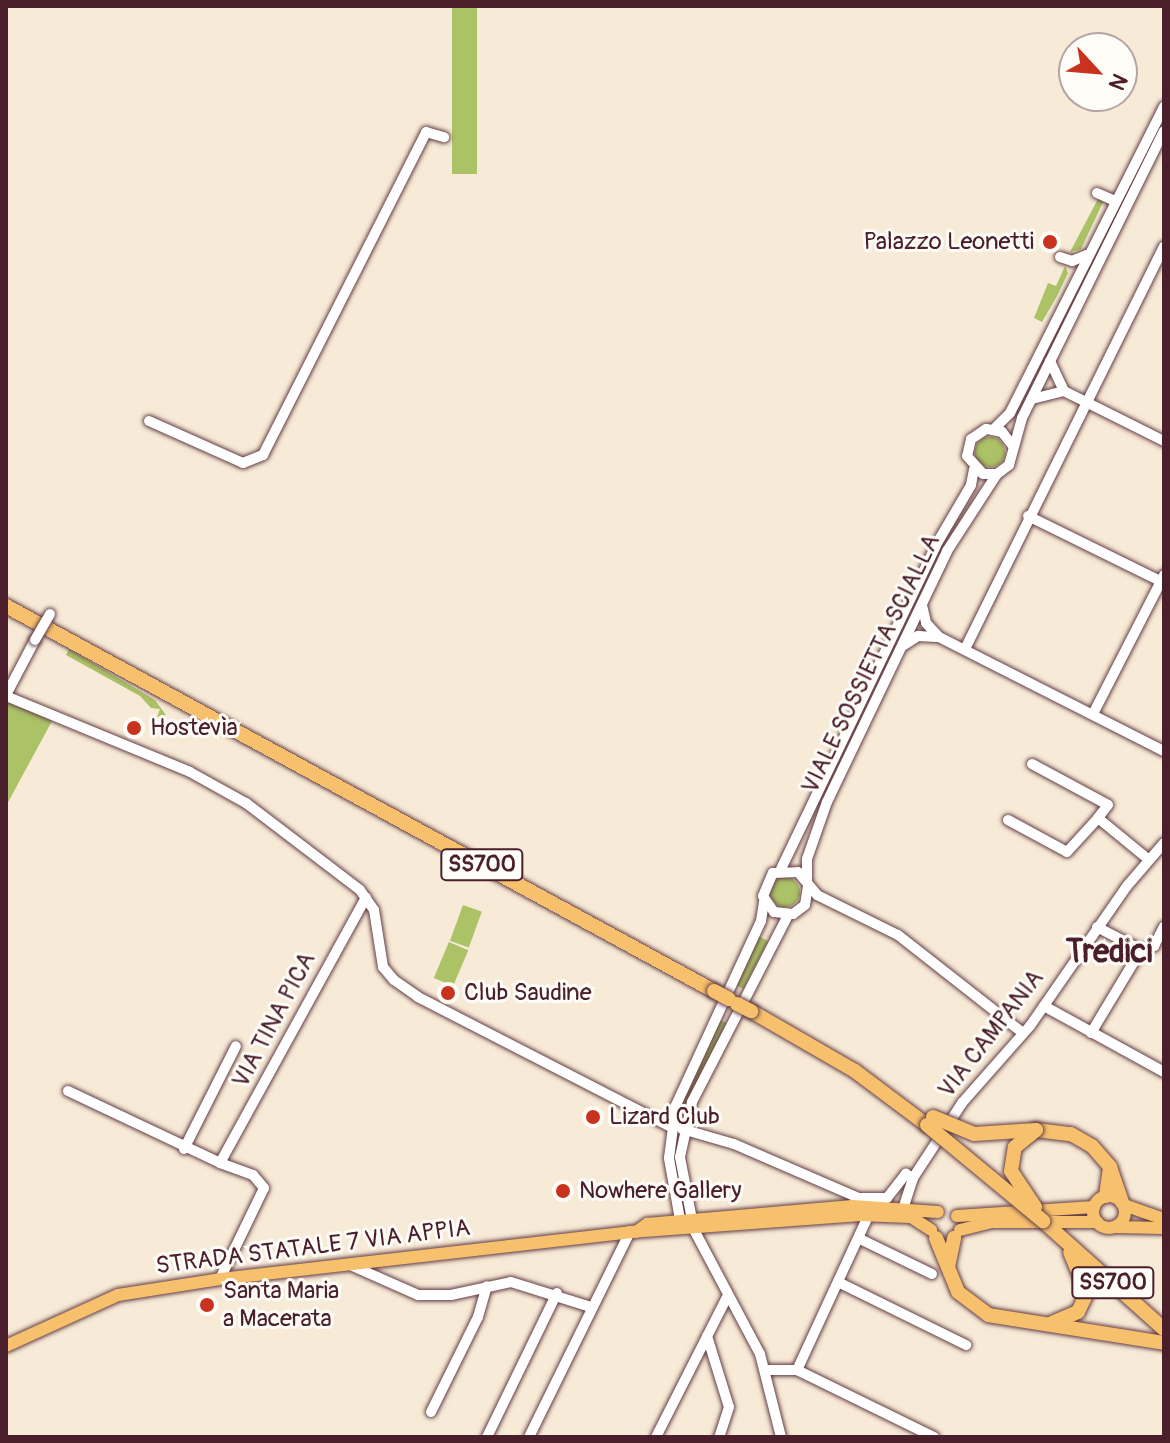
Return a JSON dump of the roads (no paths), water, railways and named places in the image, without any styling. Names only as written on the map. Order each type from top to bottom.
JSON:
[{"type":"highway","name":"SS700","points":[[6,606],[733,1001],[893,1097],[930,1121],[1164,1329]]},
{"type":"highway","points":[[930,1121],[974,1134],[1036,1130],[1081,1138],[1110,1167],[1123,1203]]},
{"type":"highway","name":"SS700","points":[[1036,1130],[1015,1147],[1011,1171],[1043,1221]]},
{"type":"highway","points":[[1106,1196],[1110,1167]]},
{"type":"highway","points":[[933,1234],[950,1277],[966,1303],[988,1315],[1164,1343]]},
{"type":"highway","points":[[950,1277],[957,1234]]},
{"type":"highway","name":"SS700","points":[[1043,1325],[1071,1318],[1087,1293],[1082,1271],[1062,1238]]},
{"type":"main road","points":[[1097,1222],[1094,1207],[1106,1196],[1164,1219]]},
{"type":"main road","points":[[1116,1227],[1125,1218],[1123,1203]]},
{"type":"main road","name":"STRADA STATALE 7 VIA APPIA","points":[[6,1346],[118,1295],[220,1279],[844,1206],[904,1206],[957,1216],[1094,1207]]},
{"type":"main road","points":[[933,1234],[938,1212]]},
{"type":"main road","name":"STRADA STATALE 7 VIA APPIA","points":[[687,1226],[868,1216],[911,1217],[933,1234],[957,1234],[991,1222],[1097,1222],[1116,1227],[1164,1228]]},
{"type":"main road","points":[[957,1216],[957,1234]]},
{"type":"street","name":"VIALE SOSSIETTA SCIALLA","points":[[781,1437],[765,1370],[687,1226],[676,1128],[682,1085],[761,921],[765,883],[781,869],[936,545],[971,485],[974,469],[967,456],[969,443],[977,433],[994,429],[1010,413],[1113,200],[1164,107]]},
{"type":"street","name":"VIALE SOSSIETTA SCIALLA","points":[[805,905],[807,859],[820,819],[959,529],[997,474],[1009,465],[1031,400],[1164,131]]},
{"type":"street","points":[[149,421],[243,463],[263,455],[426,132],[444,137]]},
{"type":"street","points":[[1098,194],[1113,200]]},
{"type":"street","points":[[965,649],[1028,516],[1164,247]]},
{"type":"street","points":[[1076,278],[1064,258],[1087,255]]},
{"type":"street","points":[[1050,361],[1064,391],[1164,441]]},
{"type":"street","points":[[1031,400],[1064,391]]},
{"type":"street","points":[[994,429],[1013,446]]},
{"type":"street","points":[[974,469],[997,474]]},
{"type":"street","points":[[1028,516],[1163,580],[1093,714]]},
{"type":"street","points":[[922,605],[926,623],[939,637]]},
{"type":"street","points":[[50,614],[6,696],[190,772],[246,803],[366,897],[376,918],[383,967],[394,980],[418,997],[676,1128],[734,1144],[843,1191],[844,1206]]},
{"type":"street","points":[[902,646],[918,636],[939,637],[1164,751]]},
{"type":"street","points":[[1008,820],[1067,852],[1108,805],[1032,764]]},
{"type":"street","points":[[1098,818],[1148,859]]},
{"type":"street","name":"VIA CAMPANIA","points":[[904,1206],[913,1178],[962,1103],[1044,1006],[1097,927],[1148,859],[1164,843]]},
{"type":"street","points":[[781,869],[794,870],[825,900],[898,935],[1023,1033]]},
{"type":"street","name":"VIA TINA PICA","points":[[220,1163],[366,897]]},
{"type":"street","points":[[764,901],[774,912],[788,915],[805,905],[825,900]]},
{"type":"street","name":"VIALE SOSSIETTA SCIALLA","points":[[676,1128],[788,915]]},
{"type":"street","points":[[1091,1033],[1141,950],[1154,946],[1164,926]]},
{"type":"street","points":[[1097,927],[1141,950]]},
{"type":"street","points":[[1044,1006],[1164,1072]]},
{"type":"street","points":[[184,1149],[236,1046]]},
{"type":"street","points":[[68,1091],[184,1149],[253,1175],[264,1188],[220,1279]]},
{"type":"street","name":"VIA CAMPANIA","points":[[843,1191],[865,1199],[887,1198],[906,1174],[913,1178]]},
{"type":"street","points":[[797,1370],[868,1216]]},
{"type":"street","points":[[529,1437],[591,1307],[633,1232]]},
{"type":"street","points":[[860,1239],[932,1274]]},
{"type":"street","points":[[348,1264],[418,1295],[451,1295],[511,1282],[557,1293],[591,1307]]},
{"type":"street","points":[[838,1282],[966,1345]]},
{"type":"street","points":[[431,1412],[478,1317],[487,1286]]},
{"type":"street","points":[[487,1437],[557,1293]]},
{"type":"street","points":[[656,1437],[727,1297]]},
{"type":"street","points":[[707,1336],[729,1407],[719,1437]]},
{"type":"street","points":[[765,1370],[797,1370],[934,1437]]},
{"type":"place","name":"Palazzo Leonetti","points":[[1050,242]]},
{"type":"place","name":"Hostevìa","points":[[134,728]]},
{"type":"place","name":"Club Saudine","points":[[448,993]]},
{"type":"place","name":"Lizard Club","points":[[593,1117]]},
{"type":"place","name":"Nowhere Gallery","points":[[563,1191]]},
{"type":"place","name":"Santa Maria a Macerata","points":[[207,1305]]},
{"type":"district","name":"Tredici","points":[[1109,952]]}]
